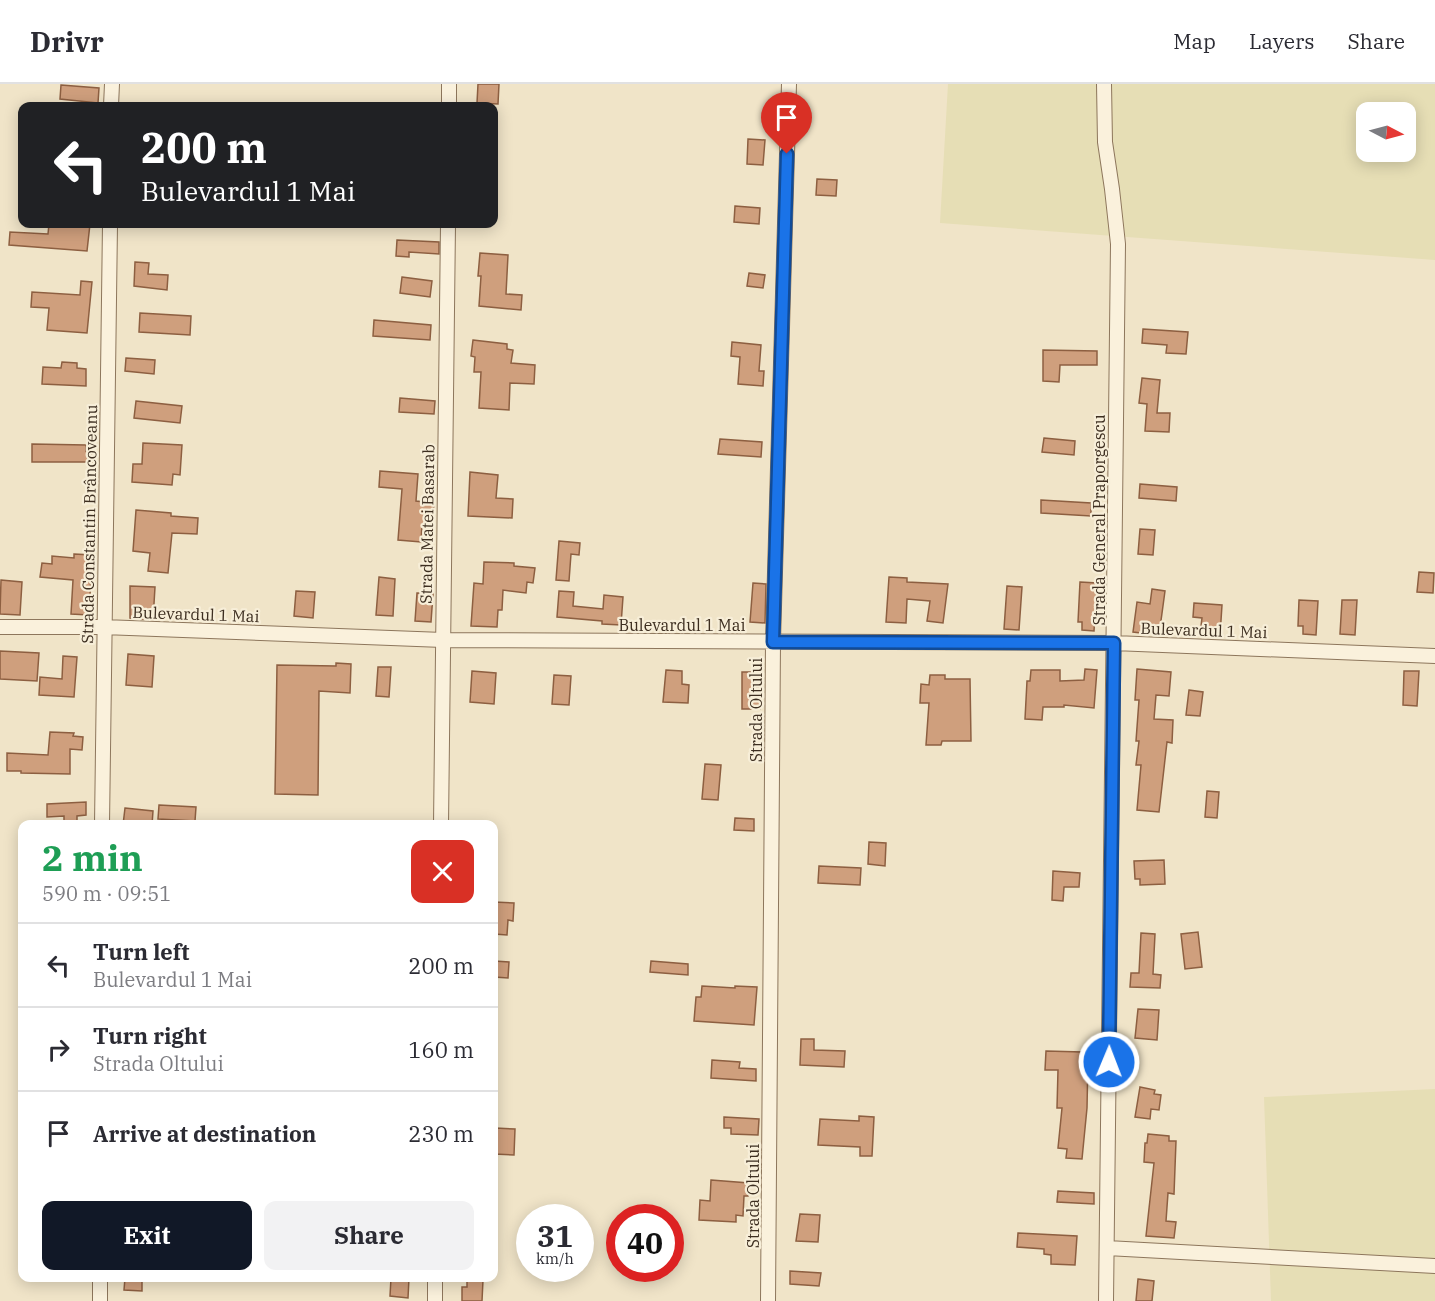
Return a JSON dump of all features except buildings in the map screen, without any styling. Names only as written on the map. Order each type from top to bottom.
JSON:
[{"type":"street","points":[[111,102],[112,84]]},
{"type":"street","points":[[449,84],[449,102]]},
{"type":"street","name":"Strada Oltului","points":[[768,1301],[773,642],[789,84]]},
{"type":"street","name":"Strada General Praporgescu","points":[[1104,84],[1104,142],[1118,244],[1106,1301]]},
{"type":"street","name":"Strada Constantin Brâncoveanu","points":[[102,820],[110,228]]},
{"type":"street","name":"Strada Matei Basarab","points":[[441,820],[448,228]]},
{"type":"street","name":"Bulevardul 1 Mai","points":[[0,627],[104,627],[442,640],[1114,643],[1435,656]]},
{"type":"street","points":[[1107,1248],[1435,1266]]},
{"type":"street","points":[[100,1282],[100,1301]]},
{"type":"street","points":[[435,1282],[435,1301]]},
{"type":"shaded area","points":[[948,84],[1435,84],[1435,260],[940,223]]},
{"type":"shaded area","points":[[1435,1089],[1435,1301],[1271,1301],[1264,1097]]},
{"type":"route","points":[[787,154],[773,642],[1114,643],[1109,1062]]}]
